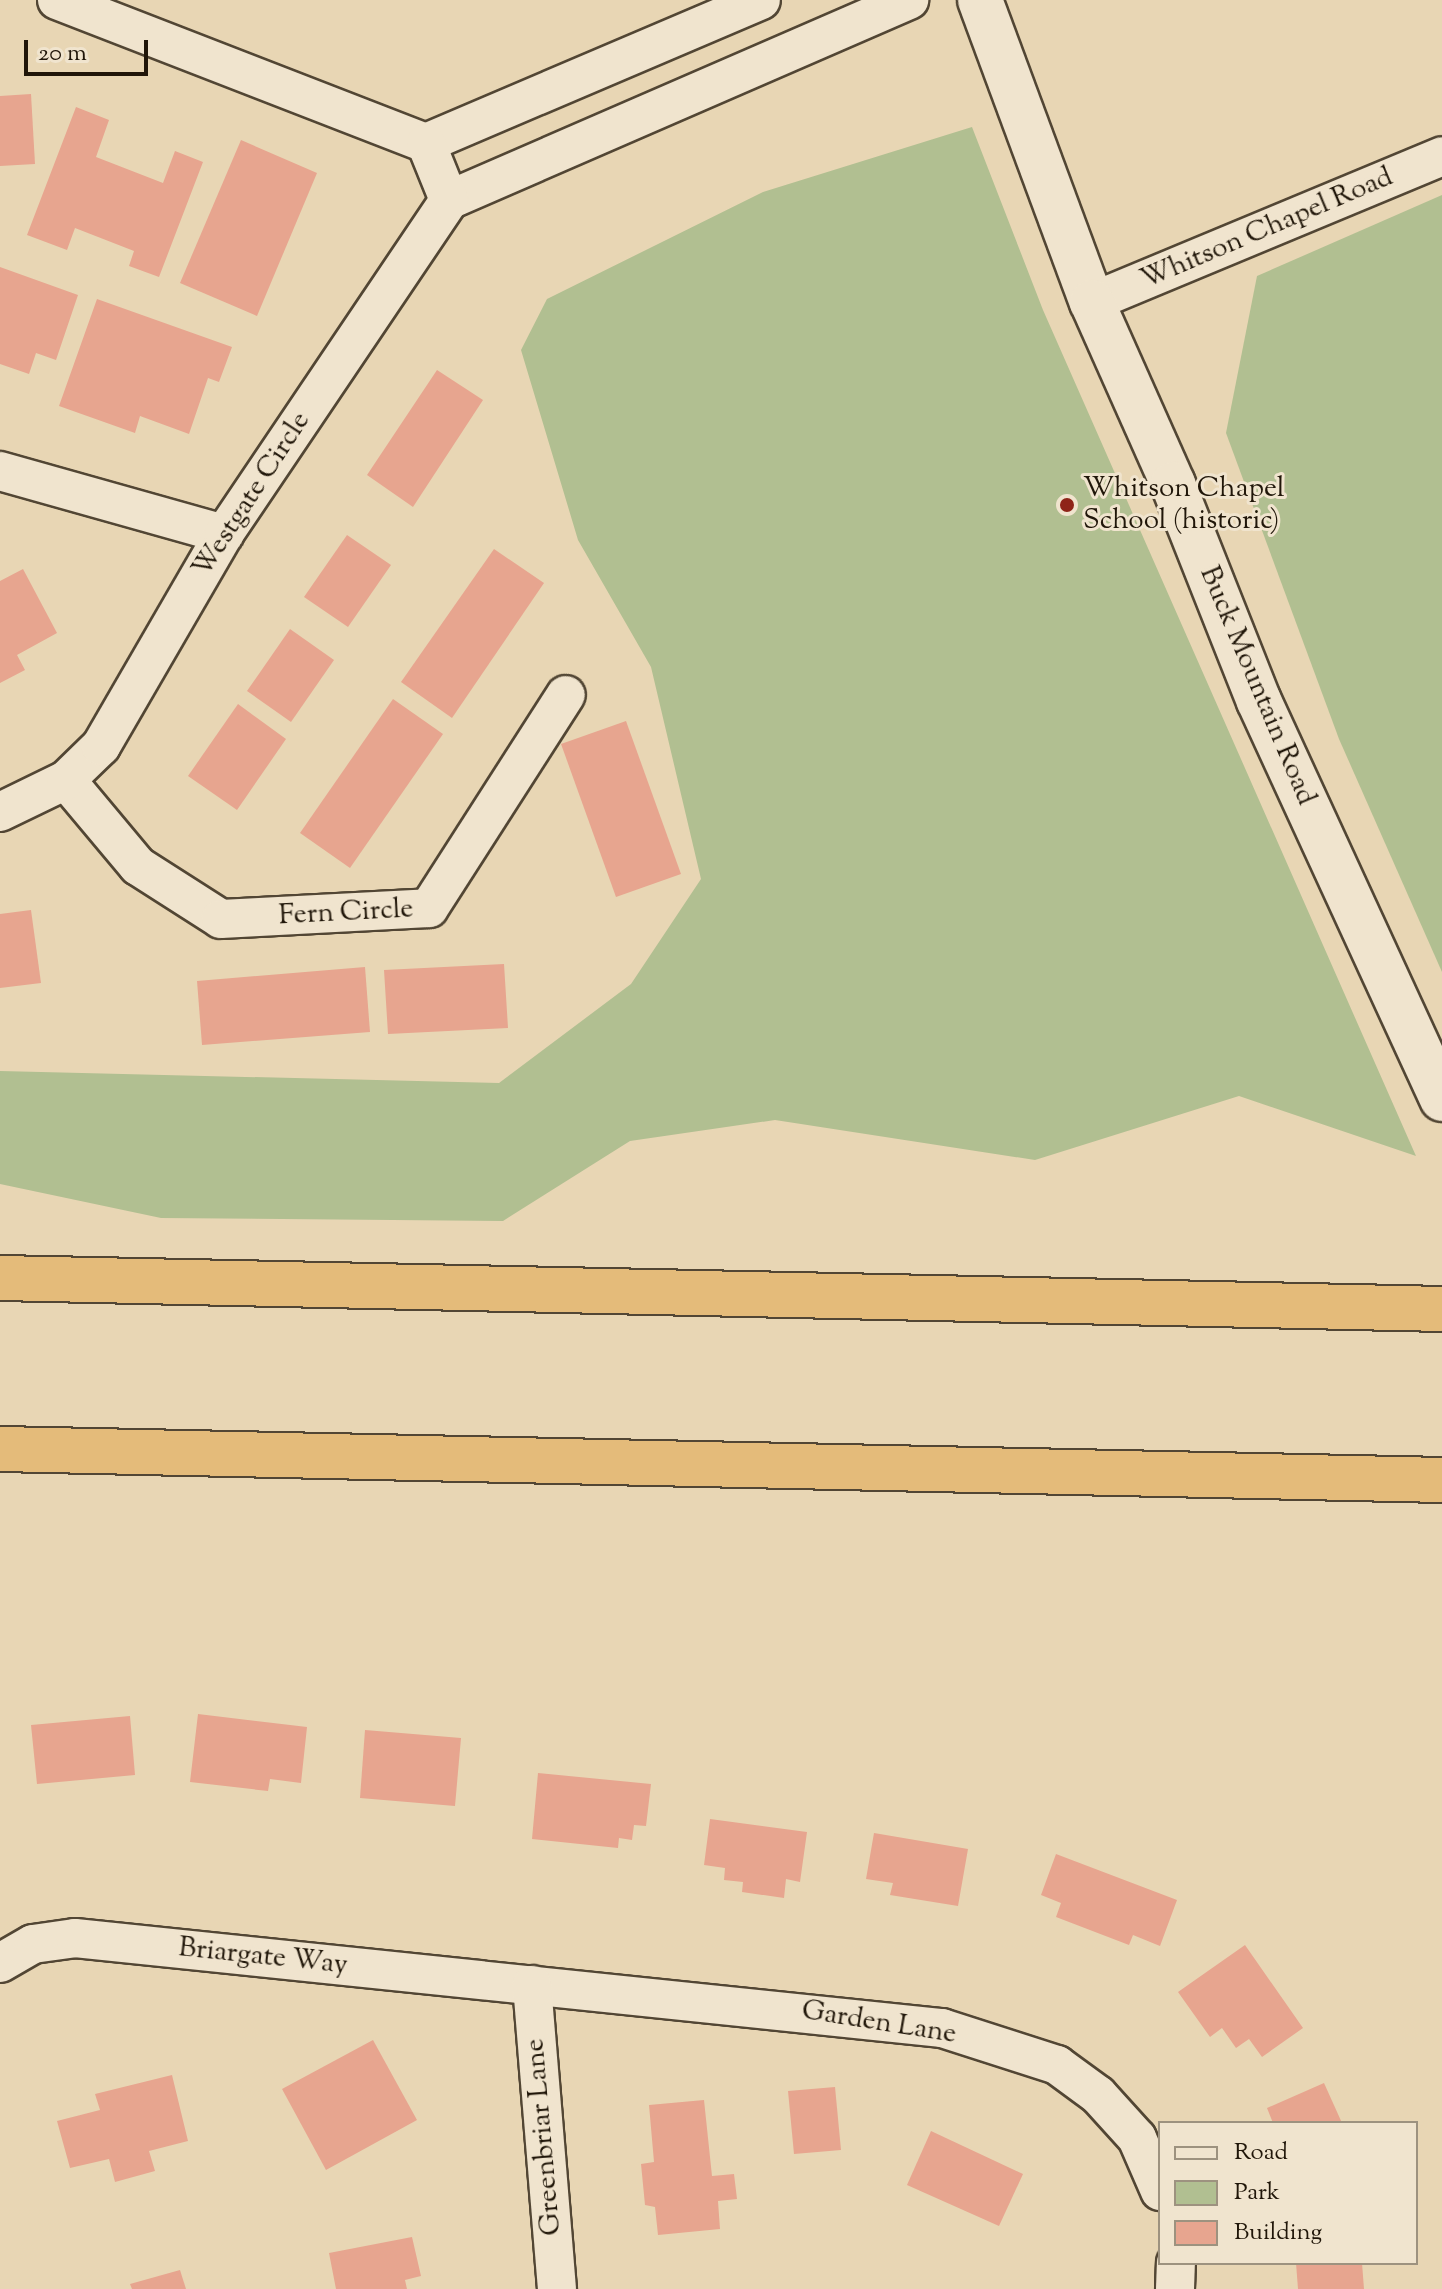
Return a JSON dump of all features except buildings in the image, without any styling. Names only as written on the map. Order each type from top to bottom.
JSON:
[{"type":"highway","points":[[0,1278],[1442,1309]]},
{"type":"highway","points":[[0,1449],[1442,1480]]},
{"type":"street","points":[[57,0],[426,143],[761,0]]},
{"type":"street","points":[[426,143],[449,200],[909,0]]},
{"type":"street","name":"Buck Mountain Road","points":[[980,0],[1092,302],[1173,484],[1259,701],[1442,1099]]},
{"type":"street","name":"Whitson Chapel Road","points":[[1092,302],[1442,156]]},
{"type":"street","name":"Westgate Circle","points":[[0,812],[66,780],[101,746],[224,534],[449,200]]},
{"type":"street","points":[[0,471],[224,534]]},
{"type":"street","name":"Fern Circle","points":[[66,780],[138,866],[221,919],[429,908],[566,695]]},
{"type":"street","name":"Briargate Way","points":[[0,1963],[33,1944],[75,1938],[532,1985]]},
{"type":"street","name":"Garden Lane","points":[[532,1985],[942,2028],[1057,2065],[1098,2095],[1137,2138],[1158,2186]]},
{"type":"street","name":"Greenbriar Lane","points":[[532,1985],[557,2289]]},
{"type":"street","points":[[1175,2289],[1176,2265]]},
{"type":"green space","points":[[972,127],[1043,310],[1416,1156],[1239,1096],[1035,1160],[775,1120],[630,1141],[503,1221],[161,1218],[0,1184],[0,1071],[499,1083],[631,984],[701,879],[651,667],[578,540],[521,350],[547,299],[763,192]]},
{"type":"green space","points":[[1442,195],[1442,972],[1339,739],[1226,433],[1257,276]]},
{"type":"place","name":"Whitson Chapel School (historic)","points":[[1067,505]]}]
